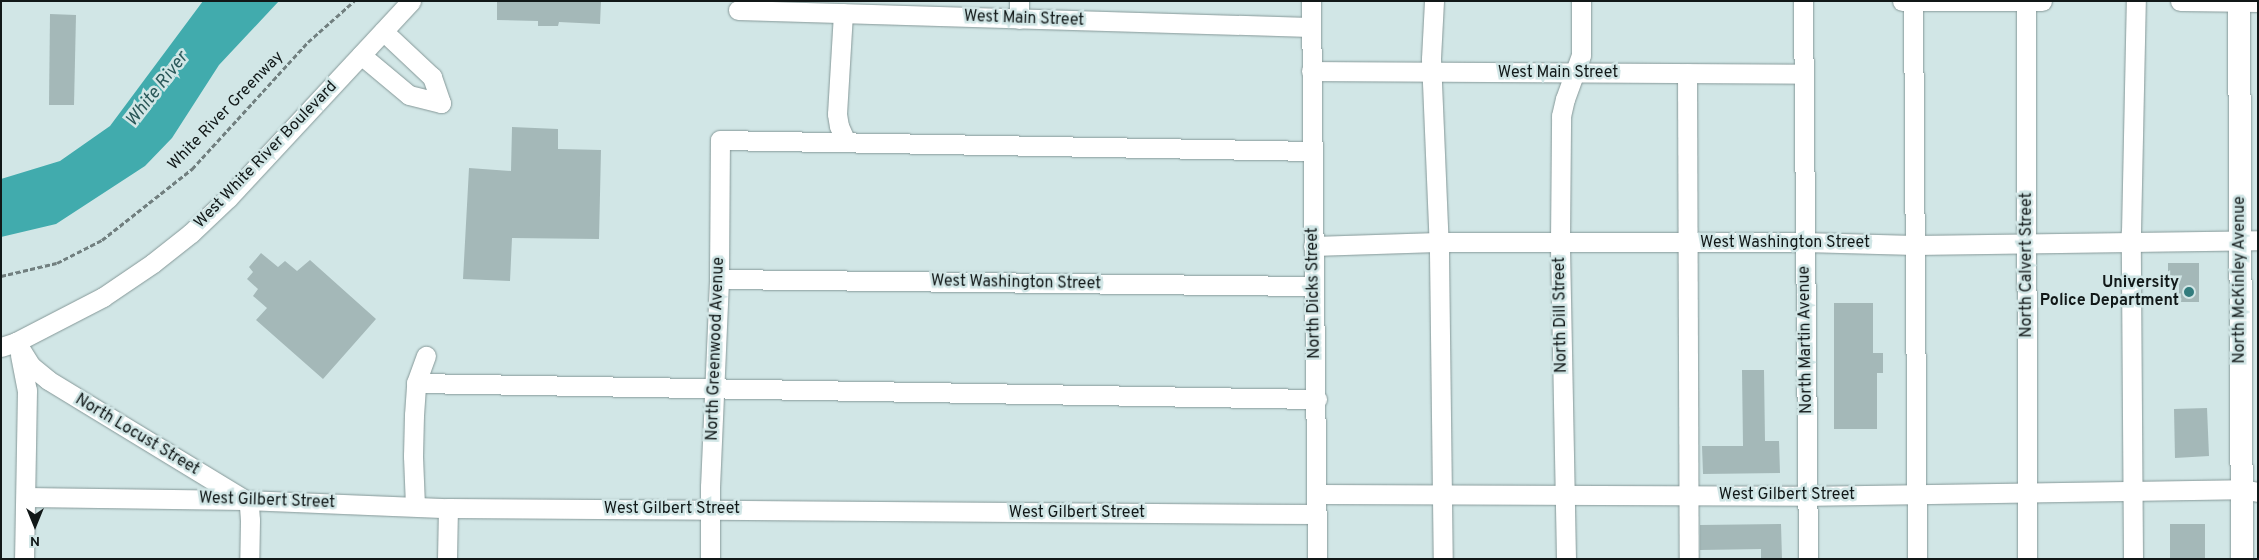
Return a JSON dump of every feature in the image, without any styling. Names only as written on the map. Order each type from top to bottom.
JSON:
[{"type":"main road","name":"North McKinley Avenue","points":[[2242,559],[2250,490],[2245,2]]},
{"type":"street","name":"West White River Boulevard","points":[[9,344],[103,296],[153,264],[191,233],[228,198],[411,1]]},
{"type":"street","name":"North Dicks Street","points":[[1311,1],[1313,286],[1317,399],[1317,559]]},
{"type":"street","points":[[1434,1],[1431,59],[1433,72],[1438,242],[1443,559]]},
{"type":"street","name":"North Dill Street","points":[[1566,559],[1560,242],[1561,116],[1581,55],[1581,1]]},
{"type":"street","name":"North Martin Avenue","points":[[1803,1],[1808,559]]},
{"type":"street","points":[[1902,1],[2042,1]]},
{"type":"street","name":"North Calvert Street","points":[[2026,1],[2028,243],[2027,559]]},
{"type":"street","points":[[2133,559],[2131,240],[2136,1]]},
{"type":"street","points":[[2180,1],[2245,2]]},
{"type":"street","points":[[1914,2],[1917,559]]},
{"type":"street","name":"West Main Street","points":[[738,10],[843,13],[1019,10],[1310,27]]},
{"type":"street","points":[[843,13],[837,114],[839,126],[846,142],[1312,152]]},
{"type":"street","points":[[361,55],[409,95],[441,103],[432,77],[383,31]]},
{"type":"street","name":"West Main Street","points":[[1311,71],[1804,74]]},
{"type":"street","points":[[1687,73],[1688,559]]},
{"type":"street","name":"North Greenwood Avenue","points":[[710,559],[714,387],[719,279],[720,140],[846,142]]},
{"type":"street","name":"West Washington Street","points":[[1313,246],[1438,242],[1805,242],[1915,245],[2131,240],[2248,240]]},
{"type":"street","name":"West Washington Street","points":[[719,279],[1313,286]]},
{"type":"street","points":[[9,344],[24,369],[27,390],[24,559]]},
{"type":"street","name":"North Locust Street","points":[[9,344],[48,380],[245,500]]},
{"type":"street","points":[[415,506],[412,456],[416,383],[426,356]]},
{"type":"street","points":[[416,383],[1317,399]]},
{"type":"street","name":"West Gilbert Street","points":[[1317,494],[1442,493],[1808,496],[2250,490]]},
{"type":"street","name":"West Gilbert Street","points":[[26,497],[245,500],[448,508],[1317,514]]},
{"type":"street","points":[[245,500],[249,506],[250,520],[249,559]]},
{"type":"street","points":[[447,559],[448,508]]},
{"type":"path","name":"White River Greenway","points":[[1,276],[57,263],[102,240],[192,169],[308,42],[354,1]]},
{"type":"water","name":"White River","points":[[203,1],[279,1],[219,65],[172,138],[145,166],[56,224],[1,237],[1,179],[60,161],[110,126]]},
{"type":"building","points":[[497,1],[601,1],[600,24],[559,22],[558,26],[538,26],[538,21],[497,20]]},
{"type":"building","points":[[50,14],[76,15],[74,105],[49,105]]},
{"type":"building","points":[[512,127],[558,129],[558,149],[601,150],[599,239],[512,238],[510,281],[463,279],[469,168],[511,171]]},
{"type":"building","points":[[261,253],[278,267],[285,261],[297,271],[310,260],[376,319],[323,379],[256,320],[267,308],[253,296],[258,289],[247,279],[253,272],[249,267]]},
{"type":"building","name":"University Police Department","points":[[2168,263],[2199,263],[2199,302],[2179,302],[2179,282],[2168,282]]},
{"type":"building","points":[[1834,303],[1873,303],[1873,353],[1883,353],[1883,373],[1877,373],[1877,429],[1834,429]]},
{"type":"building","points":[[1742,370],[1764,370],[1765,441],[1779,441],[1780,473],[1703,474],[1702,446],[1743,446]]},
{"type":"building","points":[[2207,408],[2209,456],[2175,458],[2174,409]]},
{"type":"building","points":[[1781,524],[1782,559],[1761,559],[1761,549],[1700,550],[1700,525]]},
{"type":"building","points":[[2170,524],[2205,524],[2205,559],[2170,559]]},
{"type":"place","name":"University Police Department","points":[[2189,292]]}]
